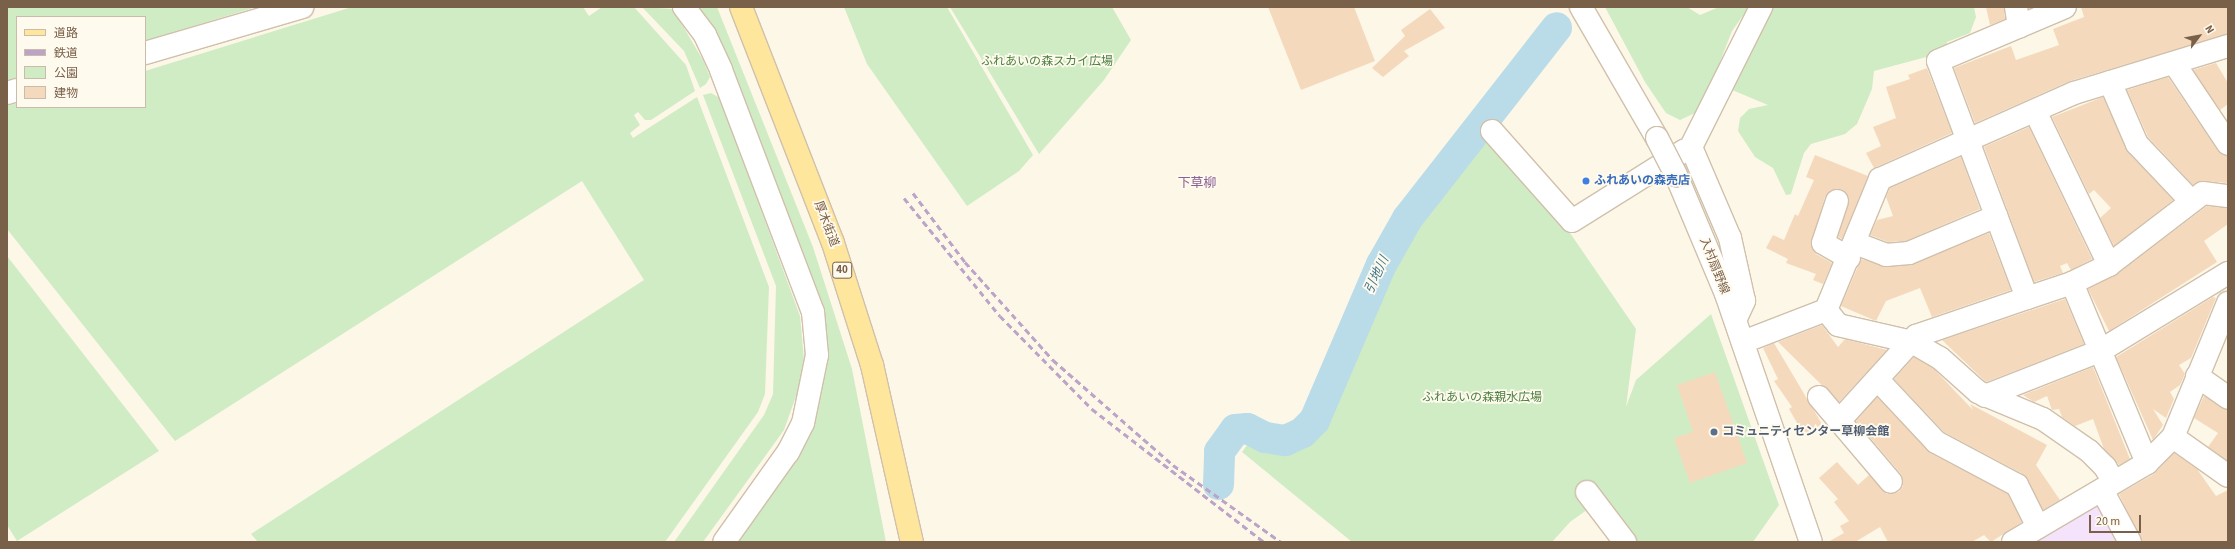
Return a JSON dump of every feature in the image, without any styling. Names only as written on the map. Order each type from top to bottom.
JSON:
[{"type":"main road","name":"厚木街道","points":[[741,7],[836,250],[872,365],[912,542]]},
{"type":"street","points":[[146,53],[302,7]]},
{"type":"street","points":[[684,7],[705,35],[727,85],[813,312],[817,355],[803,423],[788,452],[724,542]]},
{"type":"street","points":[[1492,131],[1572,221],[1691,147],[1761,7]]},
{"type":"street","points":[[2027,298],[1969,140],[1938,61],[2018,17],[2065,7]]},
{"type":"street","name":"入村扇野線","points":[[1584,12],[1657,138],[1676,175],[1735,319],[1811,542]]},
{"type":"street","points":[[1743,342],[1826,310],[1880,179],[2035,111],[2110,82],[2228,46]]},
{"type":"street","points":[[2174,63],[2228,144]]},
{"type":"street","points":[[2110,82],[2137,144],[2191,201]]},
{"type":"street","points":[[2035,111],[2110,265]]},
{"type":"street","points":[[1691,147],[1730,238],[1744,302],[1735,319]]},
{"type":"street","points":[[1839,421],[1912,342],[1927,331],[2072,283],[2110,265],[2203,193],[2228,196]]},
{"type":"street","points":[[1837,201],[1823,243],[1852,250],[1886,255],[1909,253],[1997,216]]},
{"type":"street","points":[[1985,396],[2100,351],[2228,273]]},
{"type":"street","points":[[2072,283],[2146,463]]},
{"type":"street","points":[[2014,542],[2146,463],[2173,437],[2228,302]]},
{"type":"street","points":[[1826,310],[1838,325],[1912,342],[1940,358],[1985,396],[2043,419],[2089,451],[2105,467],[2108,486],[2130,542]]},
{"type":"street","points":[[2197,376],[2228,398]]},
{"type":"street","points":[[1878,380],[1936,442],[2017,485],[2038,527]]},
{"type":"street","points":[[1819,397],[1890,482]]},
{"type":"street","points":[[2173,437],[2228,476]]},
{"type":"street","points":[[1587,492],[1625,542]]},
{"type":"shaded area","points":[[2097,498],[2121,542],[2020,542]]},
{"type":"green space","points":[[7,7],[256,7],[146,41],[146,16],[16,16],[16,80],[7,84]]},
{"type":"green space","points":[[352,7],[583,7],[589,16],[602,7],[634,7],[686,65],[695,91],[651,120],[645,120],[638,112],[634,115],[640,125],[630,133],[633,138],[697,97],[769,287],[765,394],[758,412],[665,542],[258,542],[251,534],[644,280],[582,181],[175,441],[7,229],[7,106],[16,103],[16,108],[146,108],[146,71]]},
{"type":"green space","points":[[642,7],[673,9],[704,62],[710,77],[706,84],[700,88],[684,51]]},
{"type":"green space","points":[[700,7],[717,7],[813,247],[852,369],[886,542],[730,542],[812,423],[828,358],[825,329]]},
{"type":"green space","points":[[844,7],[947,7],[1033,155],[1019,171],[967,206],[867,64]]},
{"type":"green space","name":"ふれあいの森スカイ広場","points":[[950,7],[1112,7],[1131,40],[1104,80],[1039,154]]},
{"type":"green space","points":[[1605,7],[1687,7],[1700,15],[1719,7],[1749,7],[1732,31],[1705,100],[1695,113],[1680,120],[1666,113],[1645,82]]},
{"type":"green space","points":[[1772,7],[1974,7],[1976,17],[1970,33],[1947,42],[1945,52],[1874,71],[1872,89],[1857,124],[1845,134],[1811,144],[1804,153],[1791,194],[1786,195],[1773,168],[1755,157],[1738,131],[1740,118],[1749,109],[1768,105],[1725,87],[1759,18]]},
{"type":"green space","points":[[711,93],[720,98],[800,316],[804,359],[800,385],[784,430],[703,542],[674,542],[764,415],[773,394],[776,286],[703,95]]},
{"type":"green space","name":"ふれあいの森親水広場","points":[[1486,135],[1559,217],[1636,329],[1626,407],[1636,380],[1711,314],[1779,505],[1753,542],[1631,542],[1591,507],[1570,522],[1552,542],[1352,542],[1242,452],[1250,441],[1292,425],[1317,403],[1402,243]]},
{"type":"green space","points":[[7,256],[159,451],[17,541],[7,525]]},
{"type":"building","points":[[1268,7],[1354,7],[1375,61],[1301,90]]},
{"type":"building","points":[[1986,7],[2004,7],[2005,19],[1990,25]]},
{"type":"building","points":[[2081,7],[2228,7],[2228,34],[2070,81],[1975,123],[1954,68],[2011,46],[2016,60],[2059,45],[2053,29],[2084,17]]},
{"type":"building","points":[[1430,9],[1445,28],[1404,51],[1409,56],[1383,77],[1372,68],[1405,36],[1401,30]]},
{"type":"building","points":[[2216,63],[2228,83],[2228,104],[2220,110],[2193,70]]},
{"type":"building","points":[[1927,68],[1952,133],[1874,168],[1866,153],[1881,146],[1873,127],[1896,118],[1886,87],[1910,79],[1908,75]]},
{"type":"building","points":[[2168,77],[2218,151],[2228,156],[2228,183],[2204,181],[2193,185],[2148,137],[2127,90]]},
{"type":"building","points":[[2103,97],[2128,152],[2173,200],[2114,246],[2100,218],[2111,208],[2094,190],[2089,194],[2052,117]]},
{"type":"building","points":[[2029,127],[2092,259],[2071,270],[2067,263],[2060,266],[2063,273],[2034,282],[1984,147]]},
{"type":"building","points":[[1815,155],[1868,176],[1842,239],[1838,237],[1849,198],[1841,189],[1835,189],[1825,197],[1811,244],[1816,254],[1832,263],[1823,284],[1813,280],[1816,274],[1786,263],[1788,259],[1766,248],[1773,235],[1784,240],[1795,214],[1798,216],[1814,180],[1806,177]]},
{"type":"building","points":[[1961,157],[1980,209],[1906,241],[1888,242],[1870,235],[1877,220],[1893,216],[1886,197],[1890,188]]},
{"type":"building","points":[[2207,206],[2228,208],[2228,224],[2204,241],[2217,262],[2109,331],[2088,289],[2116,275]]},
{"type":"building","points":[[1989,233],[2011,290],[1932,317],[1920,288],[1886,301],[1876,321],[1841,306],[1861,259],[1887,267],[1910,265]]},
{"type":"building","points":[[2213,297],[2216,298],[2191,358],[2179,365],[2185,374],[2180,385],[2170,392],[2174,399],[2166,418],[2153,409],[2163,425],[2153,440],[2116,357]]},
{"type":"building","points":[[2065,299],[2084,344],[1986,382],[1942,340]]},
{"type":"building","points":[[1822,325],[1838,347],[1845,339],[1887,350],[1839,402],[1778,342]]},
{"type":"building","points":[[1774,343],[1822,424],[1804,435],[1789,409],[1792,407],[1774,381],[1778,379],[1763,348]]},
{"type":"building","points":[[1914,357],[1933,368],[1973,410],[1970,404],[2047,445],[2036,465],[2060,500],[2043,510],[2023,474],[1944,432],[1894,379]]},
{"type":"building","points":[[2093,367],[2130,459],[2119,465],[2104,449],[2093,419],[2075,426],[2062,417],[2059,409],[2052,410],[2047,396],[2034,402],[2023,395]]},
{"type":"building","name":"コミュニティセンター草柳会館","points":[[1715,372],[1747,463],[1690,483],[1674,438],[1693,432],[1677,385]]},
{"type":"building","points":[[2204,396],[2228,410],[2228,461],[2208,447],[2218,433],[2194,418]]},
{"type":"building","points":[[1877,397],[1930,453],[2008,494],[2022,522],[1991,542],[1984,535],[1972,542],[1888,542],[1880,527],[1855,542],[1828,542],[1844,533],[1840,526],[1849,521],[1834,502],[1838,499],[1819,478],[1837,462],[1858,485],[1869,475],[1887,494],[1899,492],[1903,486],[1901,474],[1856,421]]},
{"type":"building","points":[[2174,453],[2197,469],[2216,496],[2228,490],[2228,542],[2142,542],[2119,494],[2154,474]]},
{"type":"waterway","name":"引地川","points":[[1218,484],[1219,451],[1235,429],[1247,428],[1265,437],[1285,440],[1302,432],[1314,420],[1381,264],[1407,218],[1556,27]]},
{"type":"railway","points":[[913,193],[965,262],[1053,360],[1173,465],[1281,542]]},
{"type":"railway","points":[[904,198],[1000,316],[1092,409],[1264,542]]},
{"type":"place","name":"ふれあいの森売店","points":[[1586,181]]},
{"type":"place","name":"コミュニティセンター草柳会館","points":[[1714,432]]},
{"type":"district","name":"下草柳","points":[[1197,183]]}]
